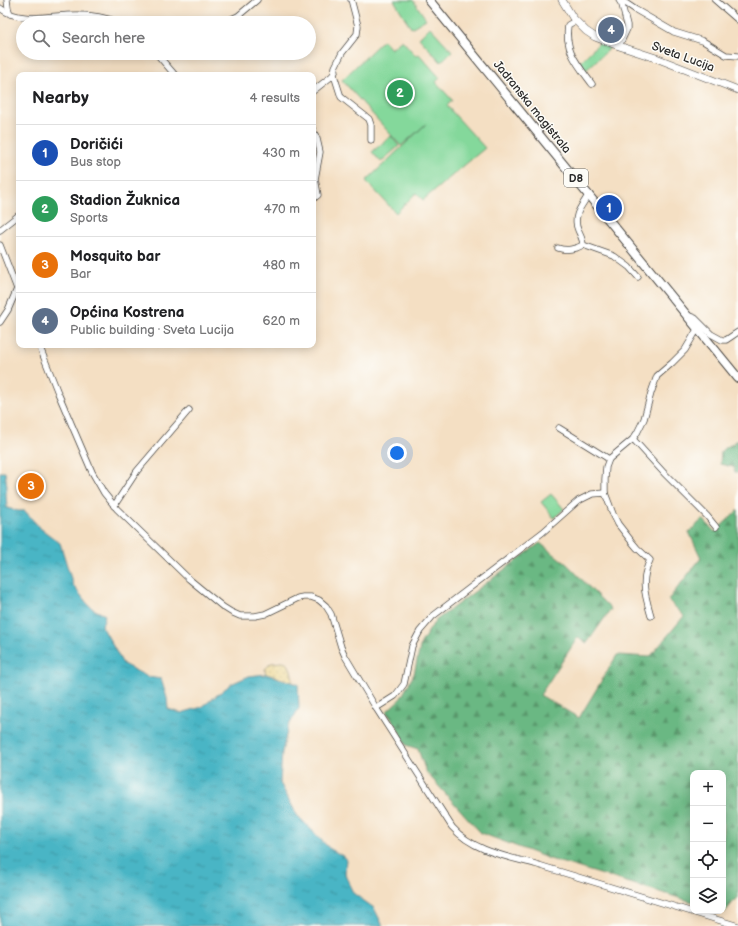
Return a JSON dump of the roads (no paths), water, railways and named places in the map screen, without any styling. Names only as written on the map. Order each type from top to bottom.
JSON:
[{"type":"main road","name":"Jadranska magistrala","points":[[429,0],[738,378]]},
{"type":"street","points":[[7,0],[10,14]]},
{"type":"street","points":[[238,16],[257,0]]},
{"type":"street","points":[[351,0],[358,26],[357,34],[342,53],[335,67],[334,75],[341,97],[369,119],[371,125],[371,140]]},
{"type":"street","name":"Sveta Lucija","points":[[562,0],[575,21],[586,32],[595,37],[656,58],[738,90]]},
{"type":"street","name":"Sveta Lucija","points":[[619,46],[627,29],[620,0]]},
{"type":"street","name":"Sveta Lucija","points":[[620,0],[674,32],[703,41],[726,55],[738,56]]},
{"type":"street","points":[[715,0],[738,20]]},
{"type":"street","points":[[0,8],[16,16]]},
{"type":"street","points":[[57,16],[76,14],[98,16]]},
{"type":"street","points":[[575,21],[568,25],[567,31],[570,52],[592,84]]},
{"type":"street","points":[[162,60],[172,72]]},
{"type":"street","points":[[316,88],[335,72]]},
{"type":"street","points":[[316,137],[320,152],[316,174]]},
{"type":"street","points":[[316,184],[318,195],[316,197]]},
{"type":"street","points":[[583,245],[583,239],[577,228],[576,220],[579,210],[589,194]]},
{"type":"street","points":[[0,230],[16,217]]},
{"type":"street","points":[[0,245],[16,287]]},
{"type":"street","points":[[558,248],[566,250],[581,247],[583,245],[614,256],[628,266],[638,277]]},
{"type":"street","points":[[0,322],[16,296]]},
{"type":"street","points":[[687,315],[695,318],[711,334],[722,340],[726,340],[738,332]]},
{"type":"street","points":[[651,616],[644,584],[645,575],[650,560],[637,548],[618,524],[613,514],[606,493],[606,467],[609,460],[633,439],[644,419],[657,376],[685,350],[698,328]]},
{"type":"street","points":[[40,348],[58,394],[92,472],[104,492],[114,506],[189,579],[223,608],[246,616],[260,615],[272,611],[295,599],[303,597],[315,598],[323,602],[331,614],[345,656],[376,708],[452,827],[462,837],[483,849],[738,926]]},
{"type":"street","points":[[114,506],[137,471],[189,410]]},
{"type":"street","points":[[559,428],[609,460]]},
{"type":"street","points":[[633,439],[716,526]]},
{"type":"street","points":[[376,708],[395,696],[404,684],[412,646],[420,631],[433,616],[543,532],[578,502],[592,494],[606,493]]},
{"type":"water","points":[[0,472],[5,472],[7,486],[7,508],[25,511],[40,528],[60,543],[73,585],[93,609],[105,615],[102,626],[123,664],[148,677],[161,679],[167,698],[168,709],[181,713],[202,707],[231,684],[249,676],[266,674],[298,684],[299,708],[288,727],[282,752],[280,783],[297,815],[329,848],[346,858],[345,874],[353,893],[374,908],[383,926],[0,926]]},
{"type":"place","name":"Općina Kostrena","points":[[611,30]]},
{"type":"place","name":"Stadion Žuknica","points":[[400,93]]},
{"type":"place","name":"Doričići","points":[[609,208]]},
{"type":"place","name":"Mosquito bar","points":[[31,486]]}]
